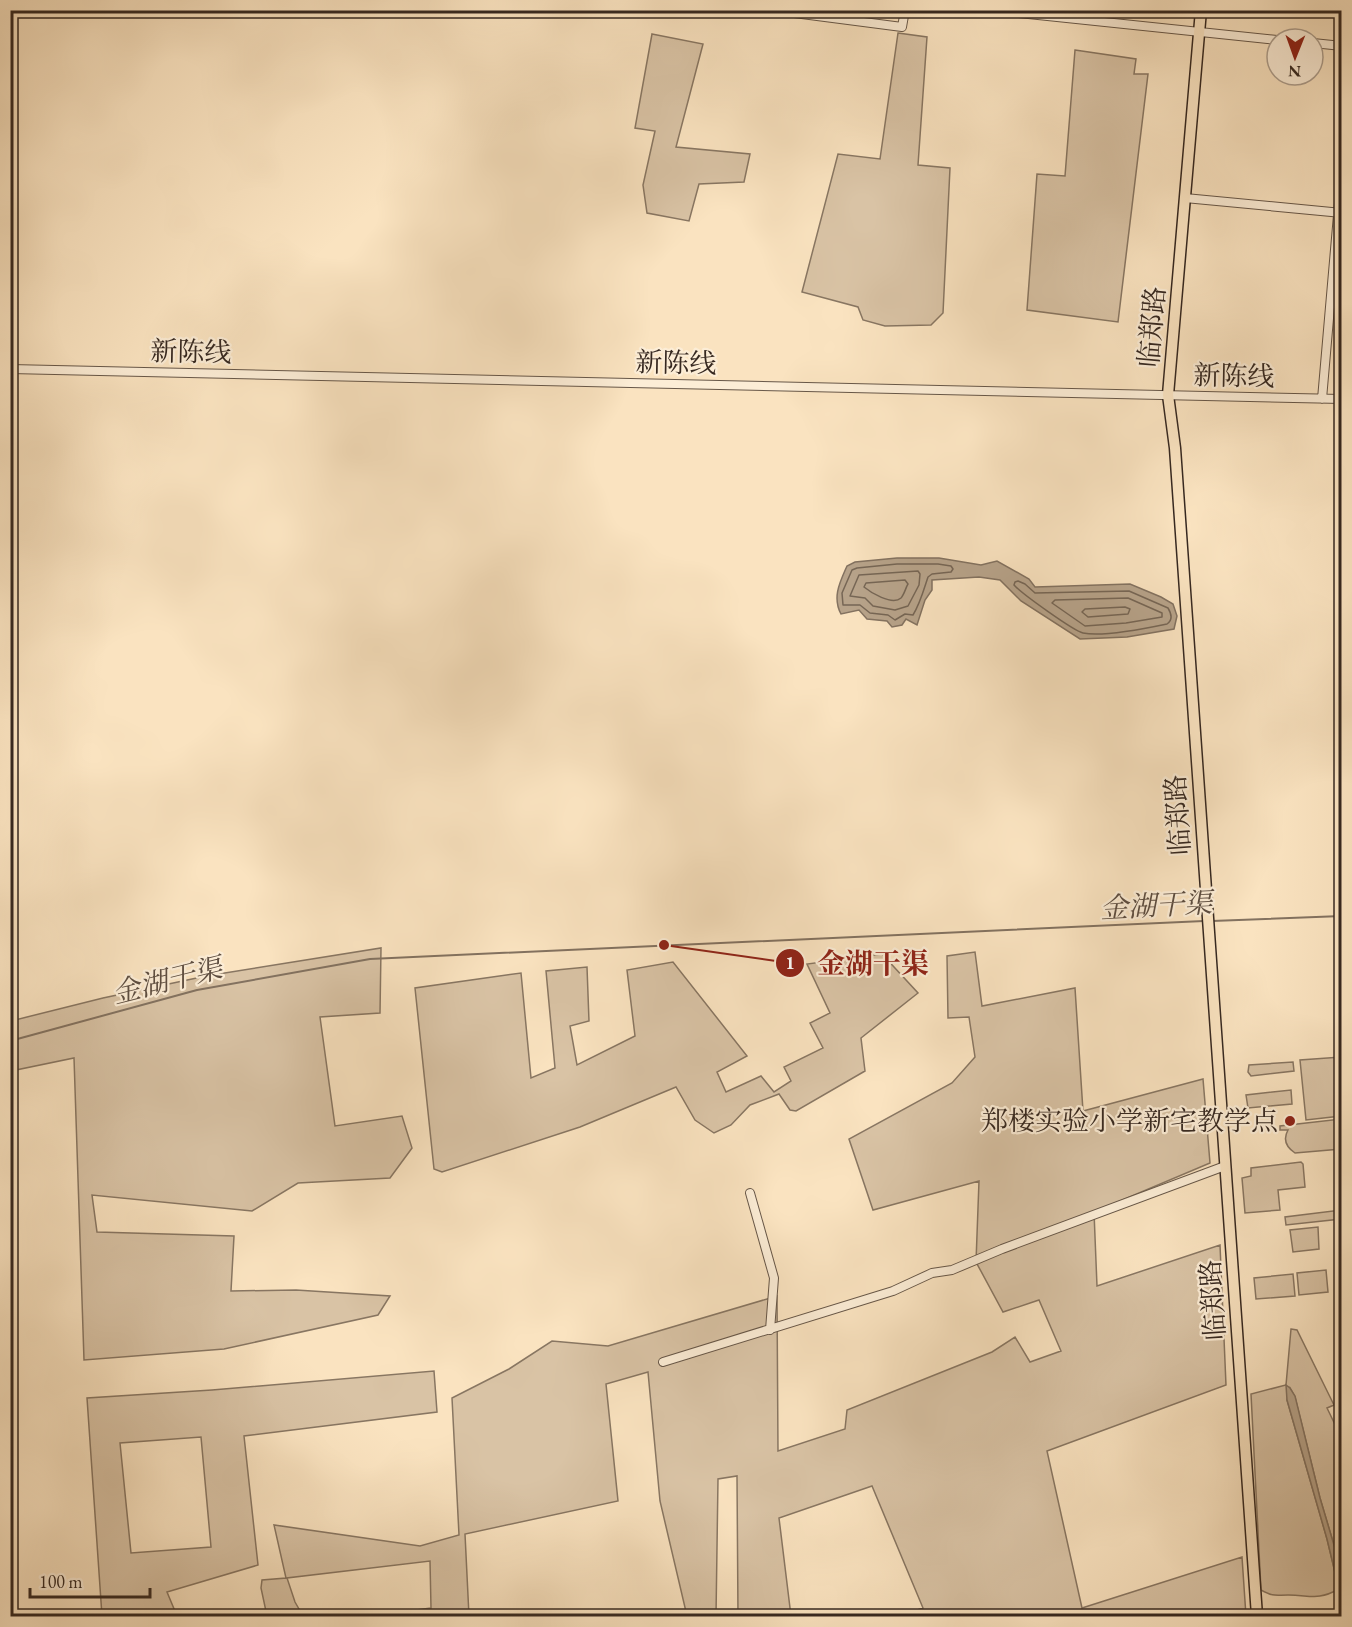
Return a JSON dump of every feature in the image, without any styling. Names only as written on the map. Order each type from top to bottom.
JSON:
[{"type":"main road","name":"临郑路","points":[[1201,10],[1168,395],[1175,448],[1257,1617]]},
{"type":"street","points":[[771,10],[902,27],[905,10]]},
{"type":"street","points":[[990,10],[1039,13],[1265,39]]},
{"type":"street","points":[[1325,45],[1341,46]]},
{"type":"street","points":[[1322,399],[1340,213],[1341,169]]},
{"type":"street","points":[[1185,198],[1340,213]]},
{"type":"street","name":"新陈线","points":[[10,369],[1341,399]]},
{"type":"street","points":[[663,1362],[893,1291],[932,1273],[952,1270],[1002,1249],[1226,1166]]},
{"type":"street","points":[[750,1193],[774,1278],[770,1330]]},
{"type":"shaded area","points":[[898,33],[927,37],[918,165],[950,168],[943,313],[931,325],[885,326],[863,320],[858,307],[802,292],[838,154],[880,159]]},
{"type":"shaded area","points":[[652,34],[703,44],[676,147],[750,154],[744,182],[699,184],[689,221],[647,213],[643,185],[655,131],[635,128]]},
{"type":"shaded area","points":[[1075,50],[1136,59],[1134,74],[1148,74],[1118,322],[1027,310],[1037,174],[1065,176]]},
{"type":"shaded area","points":[[381,948],[380,1013],[320,1017],[335,1126],[402,1116],[412,1148],[390,1178],[298,1183],[252,1211],[92,1195],[97,1232],[234,1236],[231,1291],[296,1290],[390,1296],[378,1315],[224,1349],[84,1360],[74,1058],[11,1071],[11,1021],[206,976]]},
{"type":"shaded area","points":[[975,952],[982,1006],[1075,988],[1083,1111],[1203,1079],[1210,1163],[1094,1212],[1097,1286],[1220,1245],[1226,1385],[1047,1451],[1082,1608],[1242,1557],[1246,1616],[900,1616],[923,1608],[872,1486],[779,1518],[791,1616],[738,1616],[737,1476],[718,1479],[716,1616],[687,1616],[660,1501],[648,1372],[606,1384],[618,1501],[465,1534],[469,1616],[372,1616],[431,1608],[430,1561],[287,1578],[295,1602],[303,1616],[267,1616],[261,1588],[262,1580],[286,1578],[274,1525],[420,1546],[459,1535],[452,1398],[509,1369],[552,1341],[608,1346],[777,1296],[778,1451],[845,1429],[847,1410],[992,1352],[1015,1337],[1030,1362],[1061,1351],[1039,1300],[1003,1312],[976,1262],[979,1181],[873,1210],[849,1139],[952,1083],[975,1057],[969,1017],[948,1018],[947,956]]},
{"type":"shaded area","points":[[882,954],[918,993],[861,1038],[865,1071],[796,1111],[790,1110],[779,1094],[750,1105],[731,1125],[714,1133],[695,1120],[676,1087],[580,1127],[442,1172],[434,1169],[415,988],[521,973],[531,1078],[555,1068],[546,971],[587,967],[589,1021],[570,1026],[577,1065],[635,1036],[627,970],[673,962],[747,1056],[717,1072],[726,1092],[761,1076],[774,1092],[791,1081],[784,1067],[823,1048],[810,1023],[830,1013],[807,964]]},
{"type":"shaded area","points":[[1341,1057],[1341,1116],[1306,1120],[1300,1060]]},
{"type":"shaded area","points":[[1293,1062],[1294,1071],[1251,1076],[1248,1072],[1249,1065]]},
{"type":"shaded area","points":[[1291,1090],[1292,1104],[1248,1108],[1246,1095]]},
{"type":"shaded area","points":[[1341,1119],[1341,1149],[1295,1153],[1286,1143],[1288,1130],[1280,1130],[1280,1126]]},
{"type":"shaded area","points":[[1301,1162],[1305,1187],[1278,1190],[1280,1210],[1245,1213],[1242,1178],[1251,1176],[1251,1168]]},
{"type":"shaded area","points":[[1341,1210],[1341,1219],[1286,1225],[1285,1217]]},
{"type":"shaded area","points":[[1318,1227],[1319,1249],[1293,1252],[1290,1230]]},
{"type":"shaded area","points":[[1326,1270],[1328,1292],[1299,1295],[1297,1273]]},
{"type":"shaded area","points":[[1293,1274],[1295,1296],[1256,1299],[1254,1278]]},
{"type":"shaded area","points":[[1291,1329],[1297,1330],[1334,1405],[1327,1408],[1341,1437],[1341,1578],[1339,1562],[1320,1498],[1295,1397],[1290,1388],[1287,1400],[1339,1589],[1319,1596],[1274,1595],[1261,1590],[1251,1394],[1286,1385]]},
{"type":"shaded area","points":[[434,1371],[437,1412],[244,1436],[258,1565],[167,1592],[177,1616],[102,1616],[87,1398]],"holes":[[[201,1437],[211,1547],[131,1553],[120,1443]]]},
{"type":"water","points":[[897,558],[939,558],[981,565],[997,561],[1029,579],[1035,587],[1130,584],[1173,604],[1177,616],[1174,629],[1127,637],[1080,639],[1021,601],[1000,580],[979,577],[932,580],[932,590],[925,600],[917,625],[906,619],[902,625],[892,627],[887,621],[867,619],[859,610],[841,614],[837,596],[847,566],[855,562]]},
{"type":"water","points":[[1286,1385],[1295,1396],[1320,1498],[1339,1562],[1341,1588],[1339,1589],[1287,1400]]},
{"type":"waterway","name":"金湖干渠","points":[[1212,921],[1342,916]]},
{"type":"waterway","name":"金湖干渠","points":[[10,1041],[197,990],[370,959],[1204,921]]},
{"type":"place","name":"金湖干渠","points":[[664,945]]},
{"type":"place","name":"郑楼实验小学新宅教学点","points":[[1290,1121]]}]
